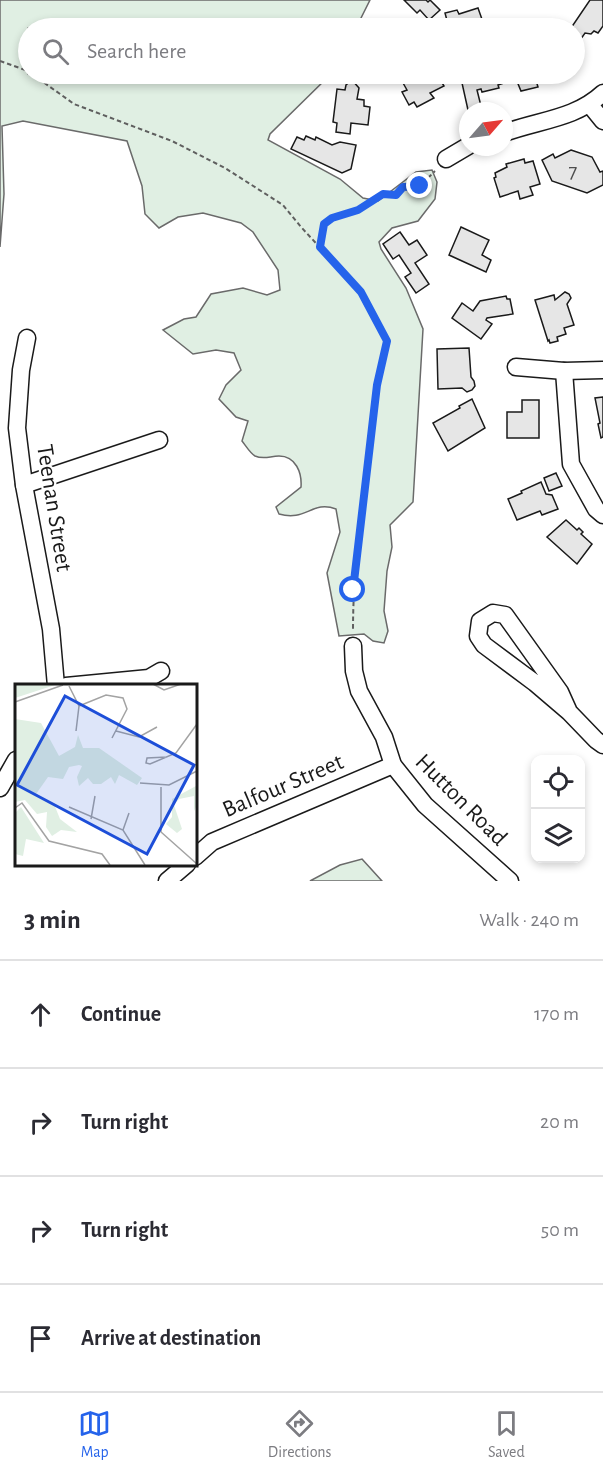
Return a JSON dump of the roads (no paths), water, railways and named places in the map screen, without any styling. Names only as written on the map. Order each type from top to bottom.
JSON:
[{"type":"street","points":[[513,130],[575,112],[590,105],[603,93]]},
{"type":"street","points":[[590,105],[603,121]]},
{"type":"street","points":[[446,159],[459,151]]},
{"type":"street","name":"Teenan Street","points":[[27,338],[21,370],[17,428],[24,485],[51,629],[56,684]]},
{"type":"street","points":[[516,367],[564,371],[603,370]]},
{"type":"street","points":[[564,371],[571,464],[596,509],[603,515]]},
{"type":"street","points":[[24,485],[159,440]]},
{"type":"street","points":[[569,712],[560,692],[505,615],[493,613],[480,621],[478,636],[484,645],[535,683],[603,745]]},
{"type":"street","name":"Hutton Road","points":[[353,640],[354,671],[359,691],[384,737],[393,765],[425,805],[510,881]]},
{"type":"street","points":[[87,684],[149,678],[161,671]]},
{"type":"street","points":[[0,788],[15,762]]},
{"type":"street","name":"Balfour Street","points":[[196,856],[212,842],[393,765]]},
{"type":"street","points":[[167,881],[184,866]]}]
